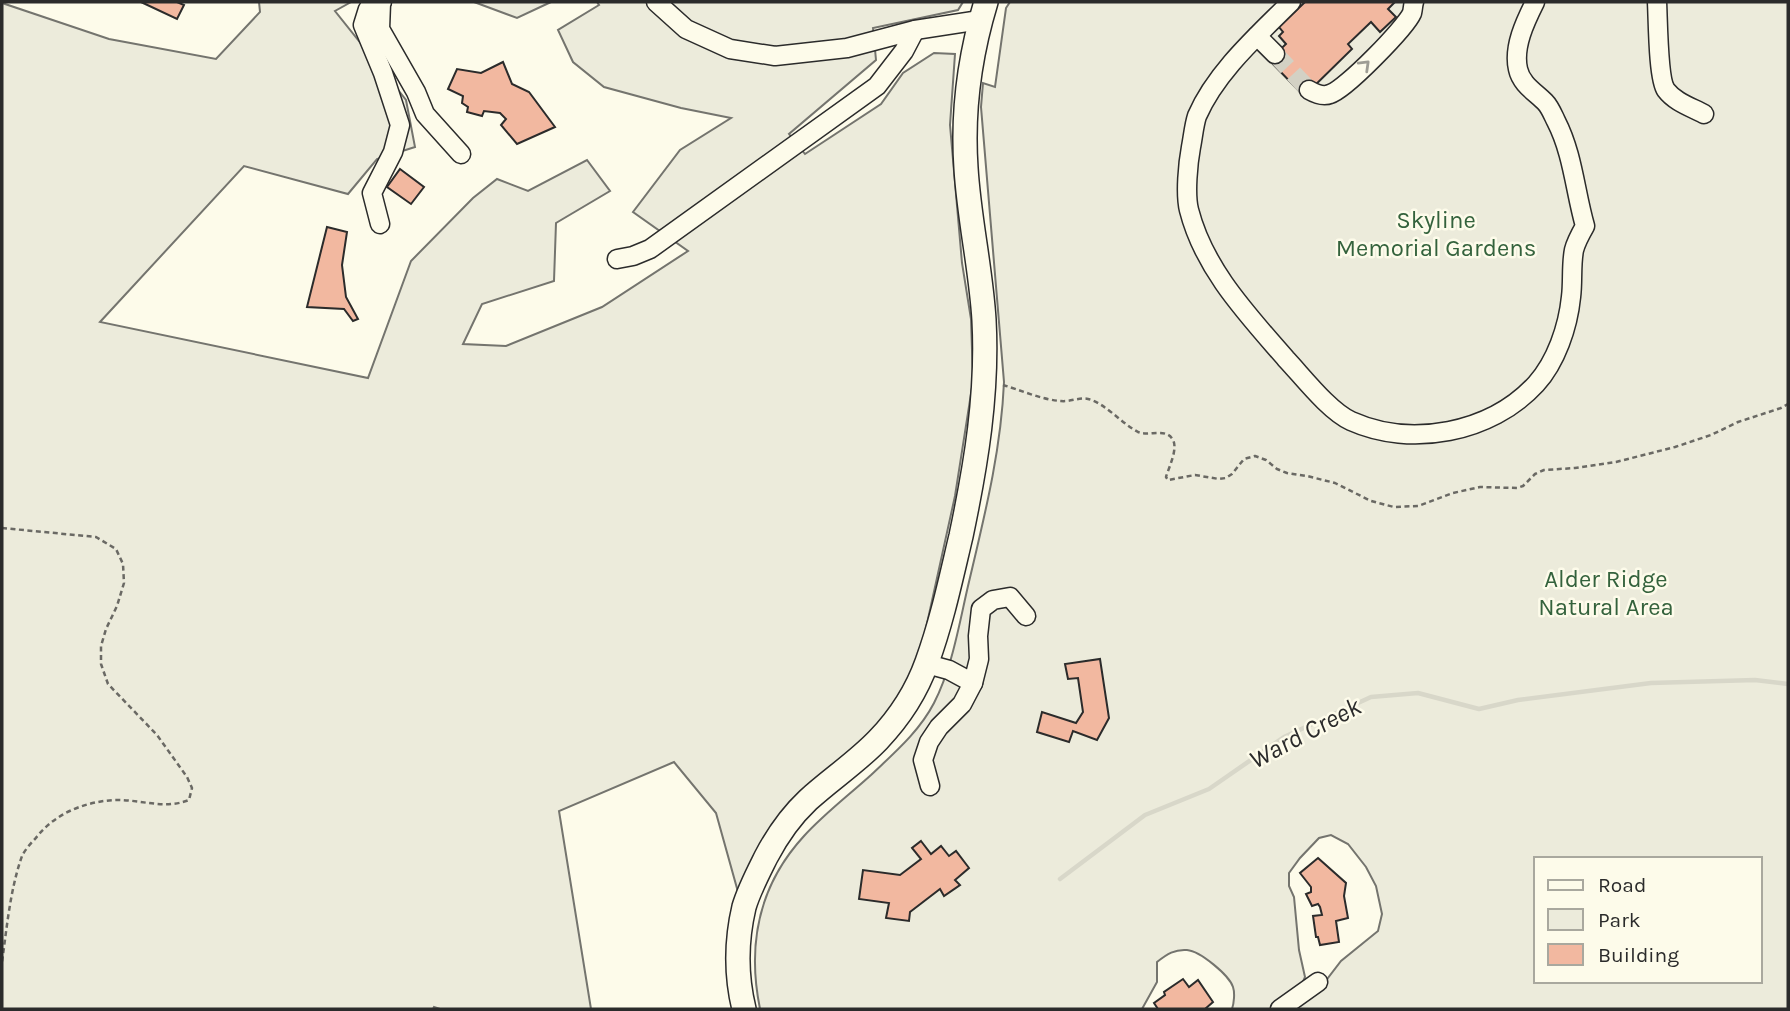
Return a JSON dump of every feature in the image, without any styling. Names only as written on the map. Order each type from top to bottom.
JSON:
[{"type":"main road","points":[[744,1009],[739,988],[738,947],[745,905],[758,872],[788,822],[806,802],[877,741],[891,725],[914,691],[927,664],[948,592],[980,435],[984,382],[984,319],[966,168],[965,125],[973,45],[983,11]]},
{"type":"street","points":[[656,2],[686,29],[730,49],[775,56],[847,48],[983,11]]},
{"type":"street","points":[[1291,2],[1240,53],[1213,88],[1197,117],[1188,161],[1189,208],[1206,257],[1241,307],[1319,396],[1348,420],[1384,433],[1426,435],[1471,425],[1508,409],[1537,383],[1561,345],[1571,299],[1574,248],[1585,226],[1577,199],[1571,157],[1558,123],[1548,105],[1526,86],[1518,72],[1517,52],[1527,18],[1535,2]]},
{"type":"street","points":[[1309,90],[1324,95],[1339,90],[1387,44],[1412,14],[1414,2]]},
{"type":"street","points":[[1657,2],[1664,88],[1676,100],[1703,114]]},
{"type":"street","points":[[380,224],[372,193],[393,152],[400,125],[383,73],[363,25],[368,9],[382,3],[380,29],[425,114],[461,154]]},
{"type":"street","points":[[617,259],[650,249],[877,86],[904,51],[915,30]]},
{"type":"street","points":[[1257,36],[1275,54]]},
{"type":"street","points":[[930,786],[923,760],[929,742],[939,727],[962,704],[973,683],[978,659],[981,609],[993,600],[1010,597],[1026,616]]},
{"type":"street","points":[[927,664],[949,670],[973,683]]},
{"type":"street","points":[[1280,1009],[1318,982]]},
{"type":"path","points":[[984,382],[1059,401],[1083,398],[1090,400],[1140,433],[1168,435],[1174,446],[1166,477],[1168,480],[1195,475],[1226,478],[1244,459],[1255,456],[1287,473],[1335,483],[1371,501],[1394,507],[1418,506],[1453,493],[1480,487],[1517,488],[1544,470],[1616,462],[1675,447],[1788,404]]},
{"type":"path","points":[[2,528],[96,537],[116,549],[122,564],[124,583],[101,646],[101,664],[108,684],[157,735],[192,788],[189,800],[180,804],[116,800],[83,805],[56,817],[40,831],[23,853],[14,883],[2,962]]},
{"type":"green space","points":[[259,2],[351,2],[335,11],[406,100],[415,147],[377,159],[348,194],[244,166],[100,322],[368,378],[411,261],[473,198],[497,179],[528,191],[587,160],[610,191],[556,223],[554,281],[482,304],[463,344],[506,346],[602,307],[688,251],[633,212],[680,150],[731,118],[681,108],[604,87],[573,62],[558,30],[599,5],[597,2],[963,2],[958,10],[873,28],[876,60],[789,134],[805,154],[881,104],[903,73],[934,53],[955,54],[950,125],[962,263],[971,319],[973,381],[955,496],[919,660],[896,705],[740,899],[716,813],[674,762],[559,811],[591,1009],[2,1009],[2,3],[109,39],[216,59],[260,12]]},
{"type":"green space","points":[[474,2],[551,2],[517,18]]},
{"type":"green space","points":[[1010,2],[1788,2],[1788,1009],[1291,1009],[1321,987],[1341,961],[1378,931],[1382,914],[1376,886],[1366,867],[1348,844],[1331,835],[1319,838],[1289,873],[1305,977],[1300,989],[1272,1009],[1232,1009],[1234,989],[1226,976],[1193,951],[1183,950],[1171,953],[1157,962],[1157,982],[1142,1009],[760,1009],[756,985],[756,939],[760,917],[776,875],[804,836],[888,759],[921,723],[940,690],[954,646],[991,485],[1004,382],[981,107],[983,83],[995,87],[1006,8]]},
{"type":"building","points":[[141,2],[177,2],[184,5],[177,19]]},
{"type":"building","points":[[1305,2],[1395,2],[1388,9],[1396,17],[1380,32],[1371,22],[1348,44],[1352,49],[1304,96],[1269,60],[1286,44],[1279,36],[1283,32],[1279,27]]},
{"type":"building","points":[[503,62],[512,84],[529,92],[555,127],[517,144],[501,125],[506,119],[500,113],[484,111],[482,116],[467,112],[468,107],[462,103],[463,96],[448,89],[457,69],[481,73]]},
{"type":"building","points":[[400,169],[424,187],[411,204],[387,187]]},
{"type":"building","points":[[327,227],[347,232],[342,265],[346,297],[358,319],[353,321],[344,309],[307,307]]},
{"type":"building","points":[[1100,659],[1109,718],[1097,740],[1073,731],[1069,742],[1037,732],[1042,712],[1076,723],[1083,712],[1078,678],[1068,679],[1065,664]]},
{"type":"building","points":[[921,841],[931,854],[941,846],[949,856],[956,851],[969,868],[955,880],[960,885],[944,896],[940,889],[910,912],[909,921],[886,918],[889,903],[859,899],[863,870],[900,875],[921,859],[912,848]]},
{"type":"building","points":[[1318,858],[1346,883],[1344,896],[1348,918],[1336,921],[1339,942],[1320,945],[1313,916],[1322,915],[1320,907],[1318,904],[1312,906],[1306,894],[1311,892],[1311,887],[1300,873]]},
{"type":"building","points":[[1183,979],[1189,987],[1198,980],[1213,1002],[1205,1009],[1158,1009],[1154,1003]]},
{"type":"waterway","name":"Ward Creek","points":[[1060,879],[1145,815],[1209,789],[1284,737],[1371,697],[1418,693],[1479,709],[1518,700],[1651,683],[1755,680],[1788,684]]},
{"type":"tunnel","points":[[1275,54],[1309,90]]},
{"type":"park label","name":"Skyline Memorial Gardens","points":[[1436,234]]},
{"type":"park label","name":"Alder Ridge Natural Area","points":[[1606,593]]}]
